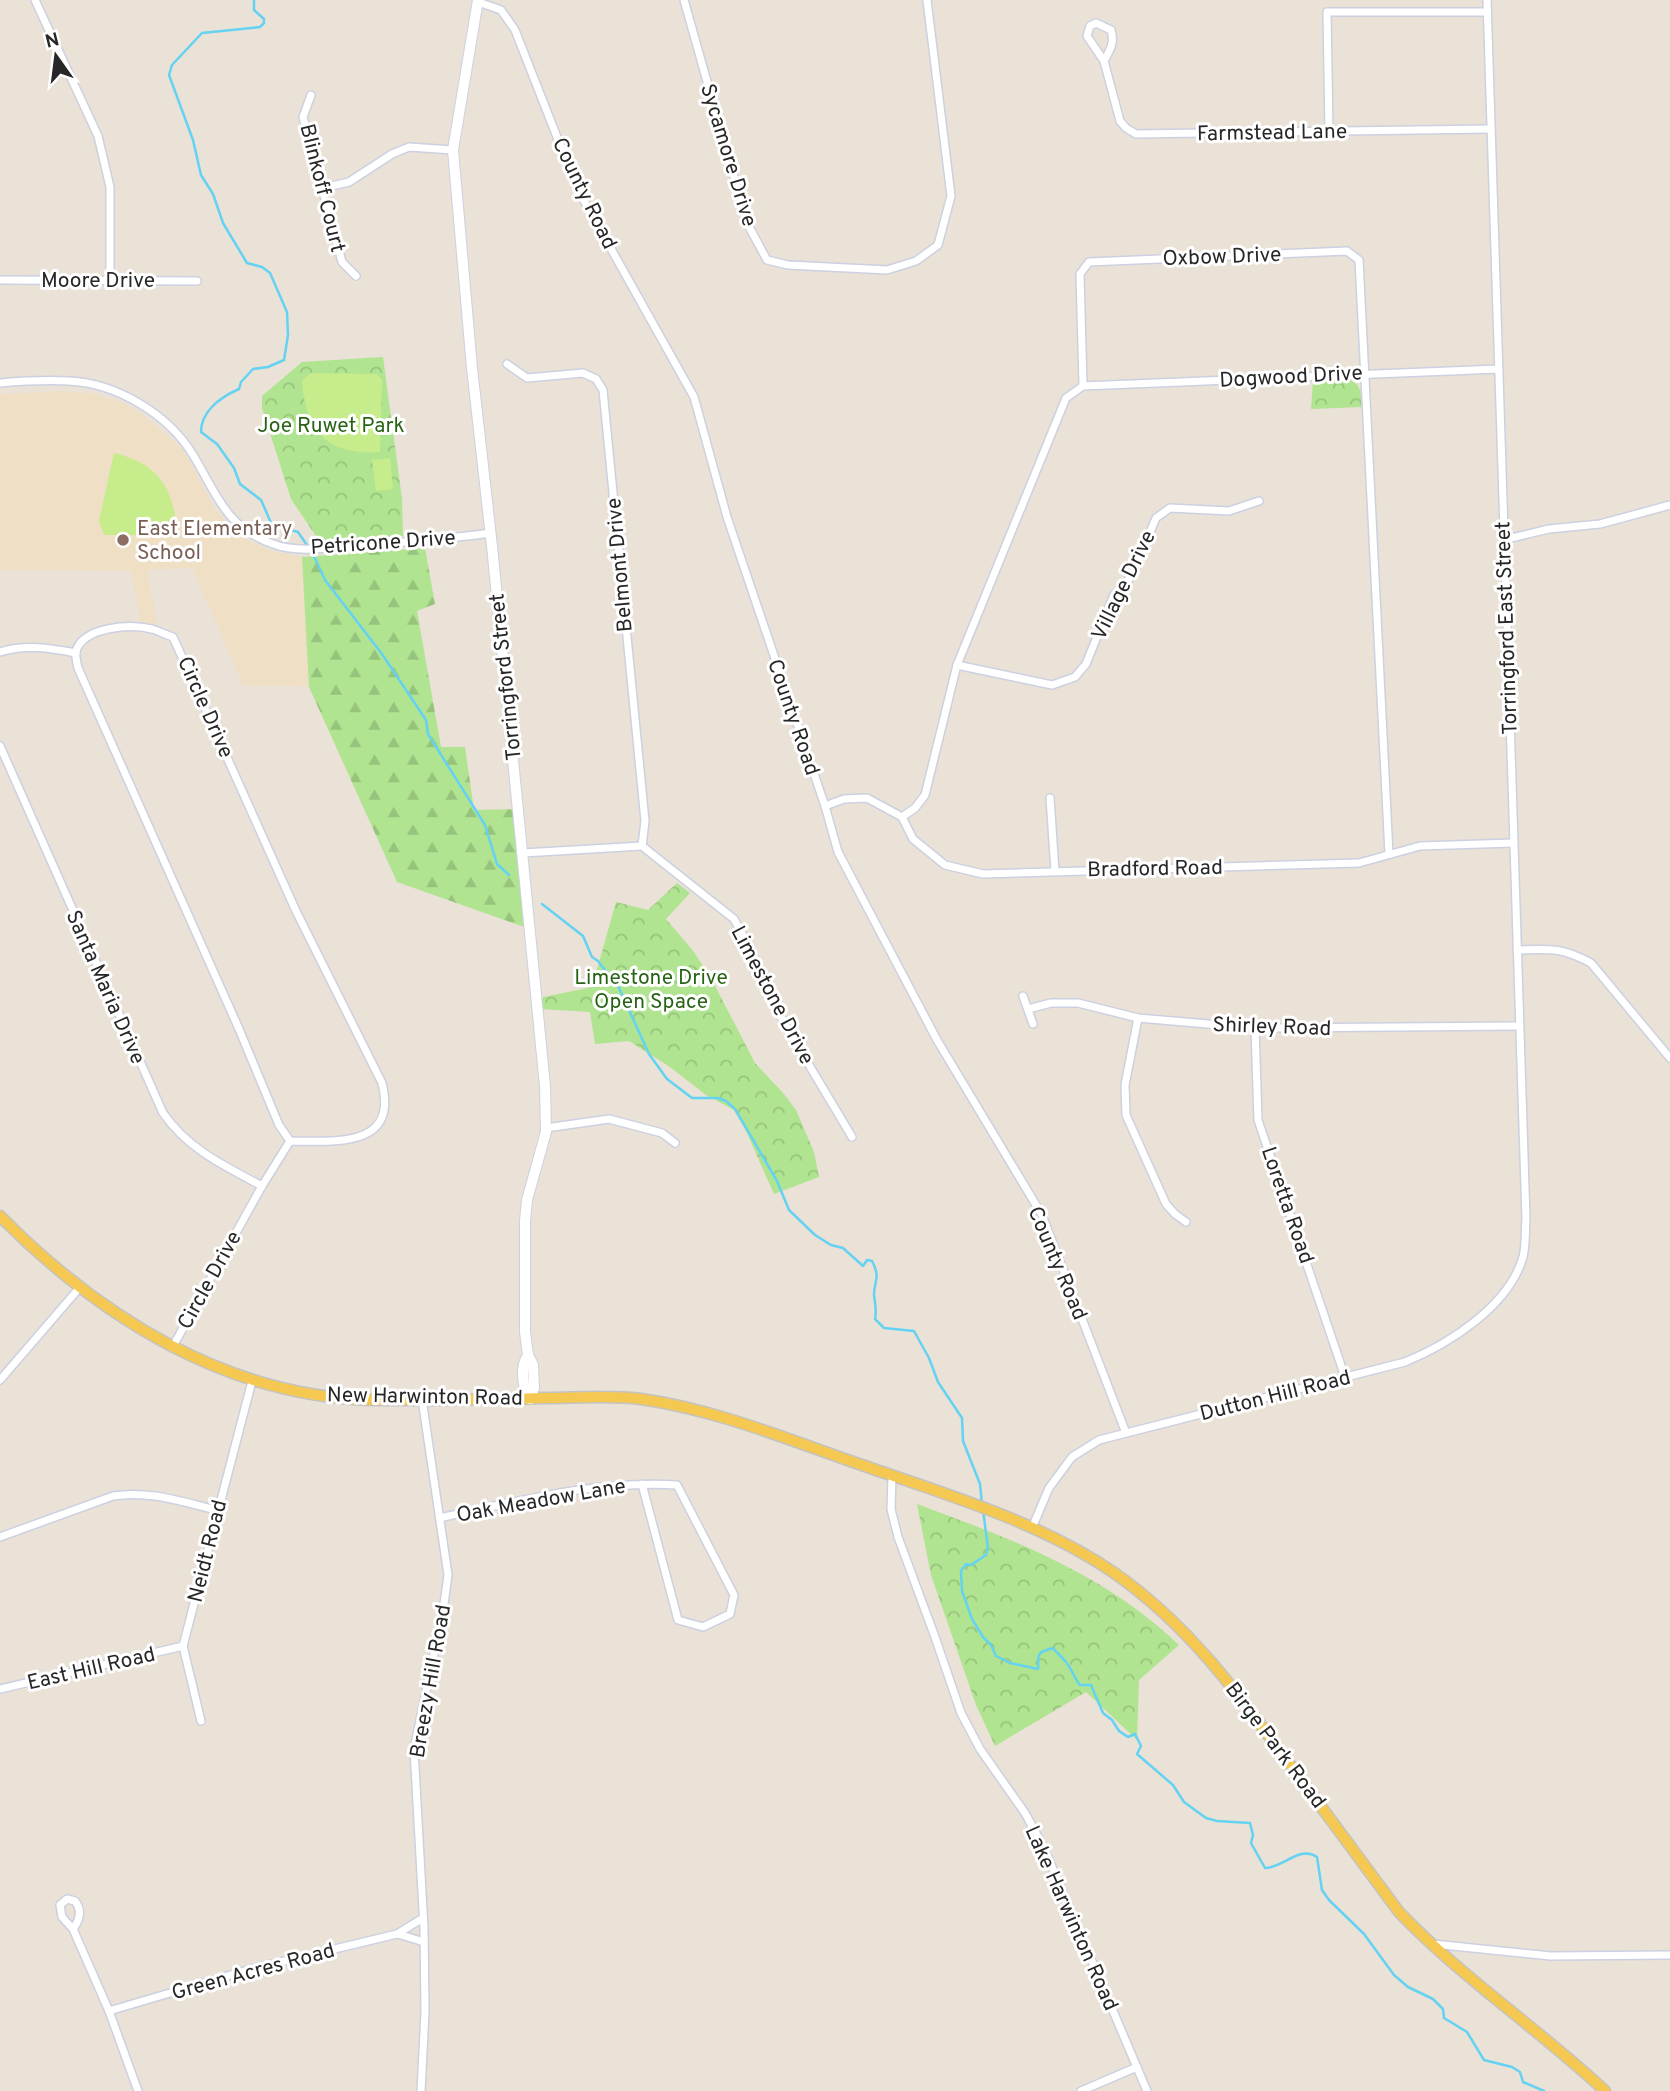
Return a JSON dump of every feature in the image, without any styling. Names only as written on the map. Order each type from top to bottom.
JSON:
[{"type":"main road","name":"Torringford Street","points":[[478,1],[453,149],[472,368],[545,1081],[546,1128],[526,1206],[524,1262],[527,1354],[533,1365],[534,1388],[530,1399]]},
{"type":"main road","name":"New Harwinton Road","points":[[0,1216],[114,1312],[172,1348],[205,1364],[252,1381],[324,1396],[372,1400],[636,1399],[701,1409],[892,1476]]},
{"type":"main road","name":"Birge Park Road","points":[[892,1476],[1032,1528],[1070,1547],[1112,1572],[1178,1625],[1218,1667],[1399,1912],[1429,1944],[1605,2091]]},
{"type":"street","points":[[35,0],[98,136],[110,187],[110,280]]},
{"type":"street","name":"Sycamore Drive","points":[[684,0],[747,223],[767,260],[788,265],[887,270],[916,261],[938,245],[951,197],[928,0]]},
{"type":"street","name":"Torringford East Street","points":[[1487,0],[1526,1219],[1523,1257]]},
{"type":"street","name":"County Road","points":[[478,1],[501,10],[515,30],[578,188],[694,397],[727,517],[825,806],[838,852],[931,1028],[1042,1215],[1126,1433]]},
{"type":"street","points":[[1329,131],[1326,12],[1487,12]]},
{"type":"street","name":"Farmstead Lane","points":[[1104,61],[1113,37],[1111,30],[1096,23],[1090,26],[1087,36],[1104,61],[1120,121],[1136,134],[1491,129]]},
{"type":"street","name":"Blinkoff Court","points":[[311,95],[303,117],[342,262],[356,276]]},
{"type":"street","points":[[323,188],[349,182],[392,154],[410,147],[453,149]]},
{"type":"street","name":"Oxbow Drive","points":[[1083,386],[1080,274],[1089,262],[1347,251],[1359,260],[1389,854]]},
{"type":"street","name":"Moore Drive","points":[[0,280],[197,281]]},
{"type":"street","name":"Belmont Drive","points":[[508,365],[527,378],[583,373],[596,379],[603,390],[645,821],[642,846]]},
{"type":"street","name":"Dogwood Drive","points":[[1083,386],[1499,369]]},
{"type":"street","name":"Petricone Drive","points":[[0,383],[72,381],[116,391],[151,411],[186,443],[226,513],[250,534],[275,545],[321,548],[491,533]]},
{"type":"street","points":[[902,817],[915,808],[925,795],[957,665],[1066,398],[1083,386]]},
{"type":"street","name":"Village Drive","points":[[957,665],[1052,685],[1075,677],[1086,664],[1114,594],[1132,577],[1156,518],[1170,508],[1229,511],[1259,501]]},
{"type":"street","points":[[1503,540],[1549,529],[1600,524],[1670,505]]},
{"type":"street","name":"Circle Drive","points":[[76,653],[82,640],[95,632],[117,628],[150,629],[173,637],[296,911],[382,1083],[386,1099],[384,1114],[372,1131],[358,1138],[338,1141],[290,1141],[172,1348]]},
{"type":"street","points":[[0,652],[15,647],[49,648],[76,653],[78,668],[279,1125],[290,1141]]},
{"type":"street","name":"Santa Maria Drive","points":[[0,746],[163,1113],[173,1128],[207,1157],[262,1186]]},
{"type":"street","name":"Bradford Road","points":[[825,806],[844,799],[867,798],[902,817],[914,839],[946,865],[983,874],[1359,863],[1420,846],[1513,843]]},
{"type":"street","points":[[1050,798],[1055,871]]},
{"type":"street","points":[[523,853],[642,846]]},
{"type":"street","name":"Limestone Drive","points":[[642,846],[734,919],[785,1023],[852,1137]]},
{"type":"street","points":[[1517,950],[1557,949],[1591,963],[1670,1058]]},
{"type":"street","points":[[1023,996],[1033,1024]]},
{"type":"street","name":"Shirley Road","points":[[1028,1009],[1051,1003],[1079,1003],[1138,1018],[1255,1028],[1519,1026]]},
{"type":"street","points":[[1138,1018],[1125,1084],[1126,1115],[1166,1204],[1186,1222]]},
{"type":"street","name":"Loretta Road","points":[[1255,1028],[1258,1120],[1345,1377]]},
{"type":"street","points":[[546,1128],[610,1119],[662,1133],[675,1143]]},
{"type":"street","name":"Dutton Hill Road","points":[[1032,1528],[1049,1488],[1072,1457],[1099,1440],[1405,1362],[1430,1352],[1453,1339],[1491,1306],[1508,1286],[1523,1257]]},
{"type":"street","points":[[0,1380],[80,1286]]},
{"type":"street","name":"Neidt Road","points":[[201,1721],[183,1646],[252,1381]]},
{"type":"street","name":"Breezy Hill Road","points":[[421,2091],[425,2012],[424,1942],[414,1749],[443,1611],[447,1575],[422,1399]]},
{"type":"street","name":"Lake Harwinton Road","points":[[892,1476],[891,1509],[898,1537],[961,1713],[980,1749],[1025,1813],[1044,1848],[1147,2091]]},
{"type":"street","name":"Oak Meadow Lane","points":[[440,1518],[601,1487],[642,1483],[677,1485],[734,1595],[730,1614],[703,1627],[678,1620],[642,1483]]},
{"type":"street","points":[[0,1538],[113,1496],[128,1494],[148,1494],[217,1510]]},
{"type":"street","name":"East Hill Road","points":[[0,1689],[183,1646]]},
{"type":"street","name":"Green Acres Road","points":[[109,2011],[251,1969],[397,1934],[423,1918]]},
{"type":"street","points":[[73,1929],[109,2011],[138,2091]]},
{"type":"street","name":"Green Acres Road","points":[[397,1934],[424,1942]]},
{"type":"street","points":[[1429,1944],[1551,1956],[1670,1955]]},
{"type":"street","points":[[1081,2091],[1137,2067]]},
{"type":"shaded area","name":"East Elementary School","points":[[63,391],[96,394],[123,403],[144,416],[178,445],[188,458],[215,510],[237,535],[271,551],[302,557],[309,687],[243,685],[192,568],[147,570],[157,624],[141,623],[131,571],[0,570],[0,394]]},
{"type":"green space","name":"Joe Ruwet Park","points":[[383,357],[402,499],[403,536],[320,542],[291,499],[262,408],[262,396],[302,362]]},
{"type":"green space","points":[[311,373],[377,374],[382,380],[380,452],[346,450],[322,437],[308,413],[304,398],[302,380]]},
{"type":"green space","points":[[1348,379],[1358,386],[1362,407],[1311,409],[1313,381]]},
{"type":"green space","points":[[114,453],[143,464],[162,481],[173,505],[178,535],[104,535],[99,521]]},
{"type":"green space","points":[[390,458],[393,489],[376,491],[372,460]]},
{"type":"green space","points":[[425,548],[435,604],[417,611],[441,747],[465,747],[474,810],[521,809],[533,930],[397,882],[309,687],[302,557]]},
{"type":"green space","name":"Limestone Drive Open Space","points":[[677,883],[690,893],[666,919],[694,952],[712,980],[755,1063],[796,1110],[814,1152],[819,1177],[774,1194],[734,1110],[706,1095],[670,1067],[629,1041],[595,1044],[590,1012],[540,1009],[539,998],[592,987],[616,902],[648,910]]},
{"type":"green space","points":[[917,1504],[1022,1545],[1088,1578],[1150,1620],[1179,1645],[1139,1680],[1137,1740],[1086,1692],[995,1746],[976,1705],[931,1575]]},
{"type":"waterway","points":[[254,0],[254,10],[264,19],[260,27],[202,33],[172,65],[169,75],[193,140],[201,175],[213,194],[223,223],[247,263],[262,267],[270,273],[287,312],[288,335],[284,360],[268,367],[253,369],[241,382],[239,389],[225,396],[208,411],[201,432],[217,444],[234,468],[240,484],[261,500],[272,525],[298,532],[313,554],[325,580],[382,654],[426,720],[428,734],[485,825],[497,864],[509,875]]},
{"type":"waterway","points":[[542,904],[583,936],[592,957],[619,988],[649,1054],[667,1079],[692,1098],[718,1098],[726,1101],[735,1109],[777,1181],[789,1210],[815,1235],[831,1245],[843,1248],[863,1266],[867,1260],[872,1261],[877,1275],[875,1319],[884,1328],[914,1331],[938,1382],[962,1418],[963,1441],[980,1484],[982,1504]]},
{"type":"waterway","points":[[983,1510],[988,1548],[986,1555],[971,1565],[966,1564],[961,1571],[962,1591],[972,1619],[996,1656],[1010,1663],[1038,1669],[1039,1655],[1053,1648],[1080,1685],[1091,1685],[1103,1713],[1119,1731],[1128,1737],[1135,1734],[1141,1746],[1137,1754],[1173,1785],[1184,1802],[1206,1818],[1250,1823],[1253,1835],[1251,1843],[1265,1868],[1279,1865],[1298,1855],[1310,1854],[1317,1857],[1322,1890],[1364,1934],[1394,1975],[1408,1987],[1433,1999],[1443,2009],[1444,2018],[1467,2032],[1484,2060],[1512,2067],[1520,2072],[1523,2082],[1544,2091]]},
{"type":"place","name":"East Elementary School","points":[[123,540]]}]
